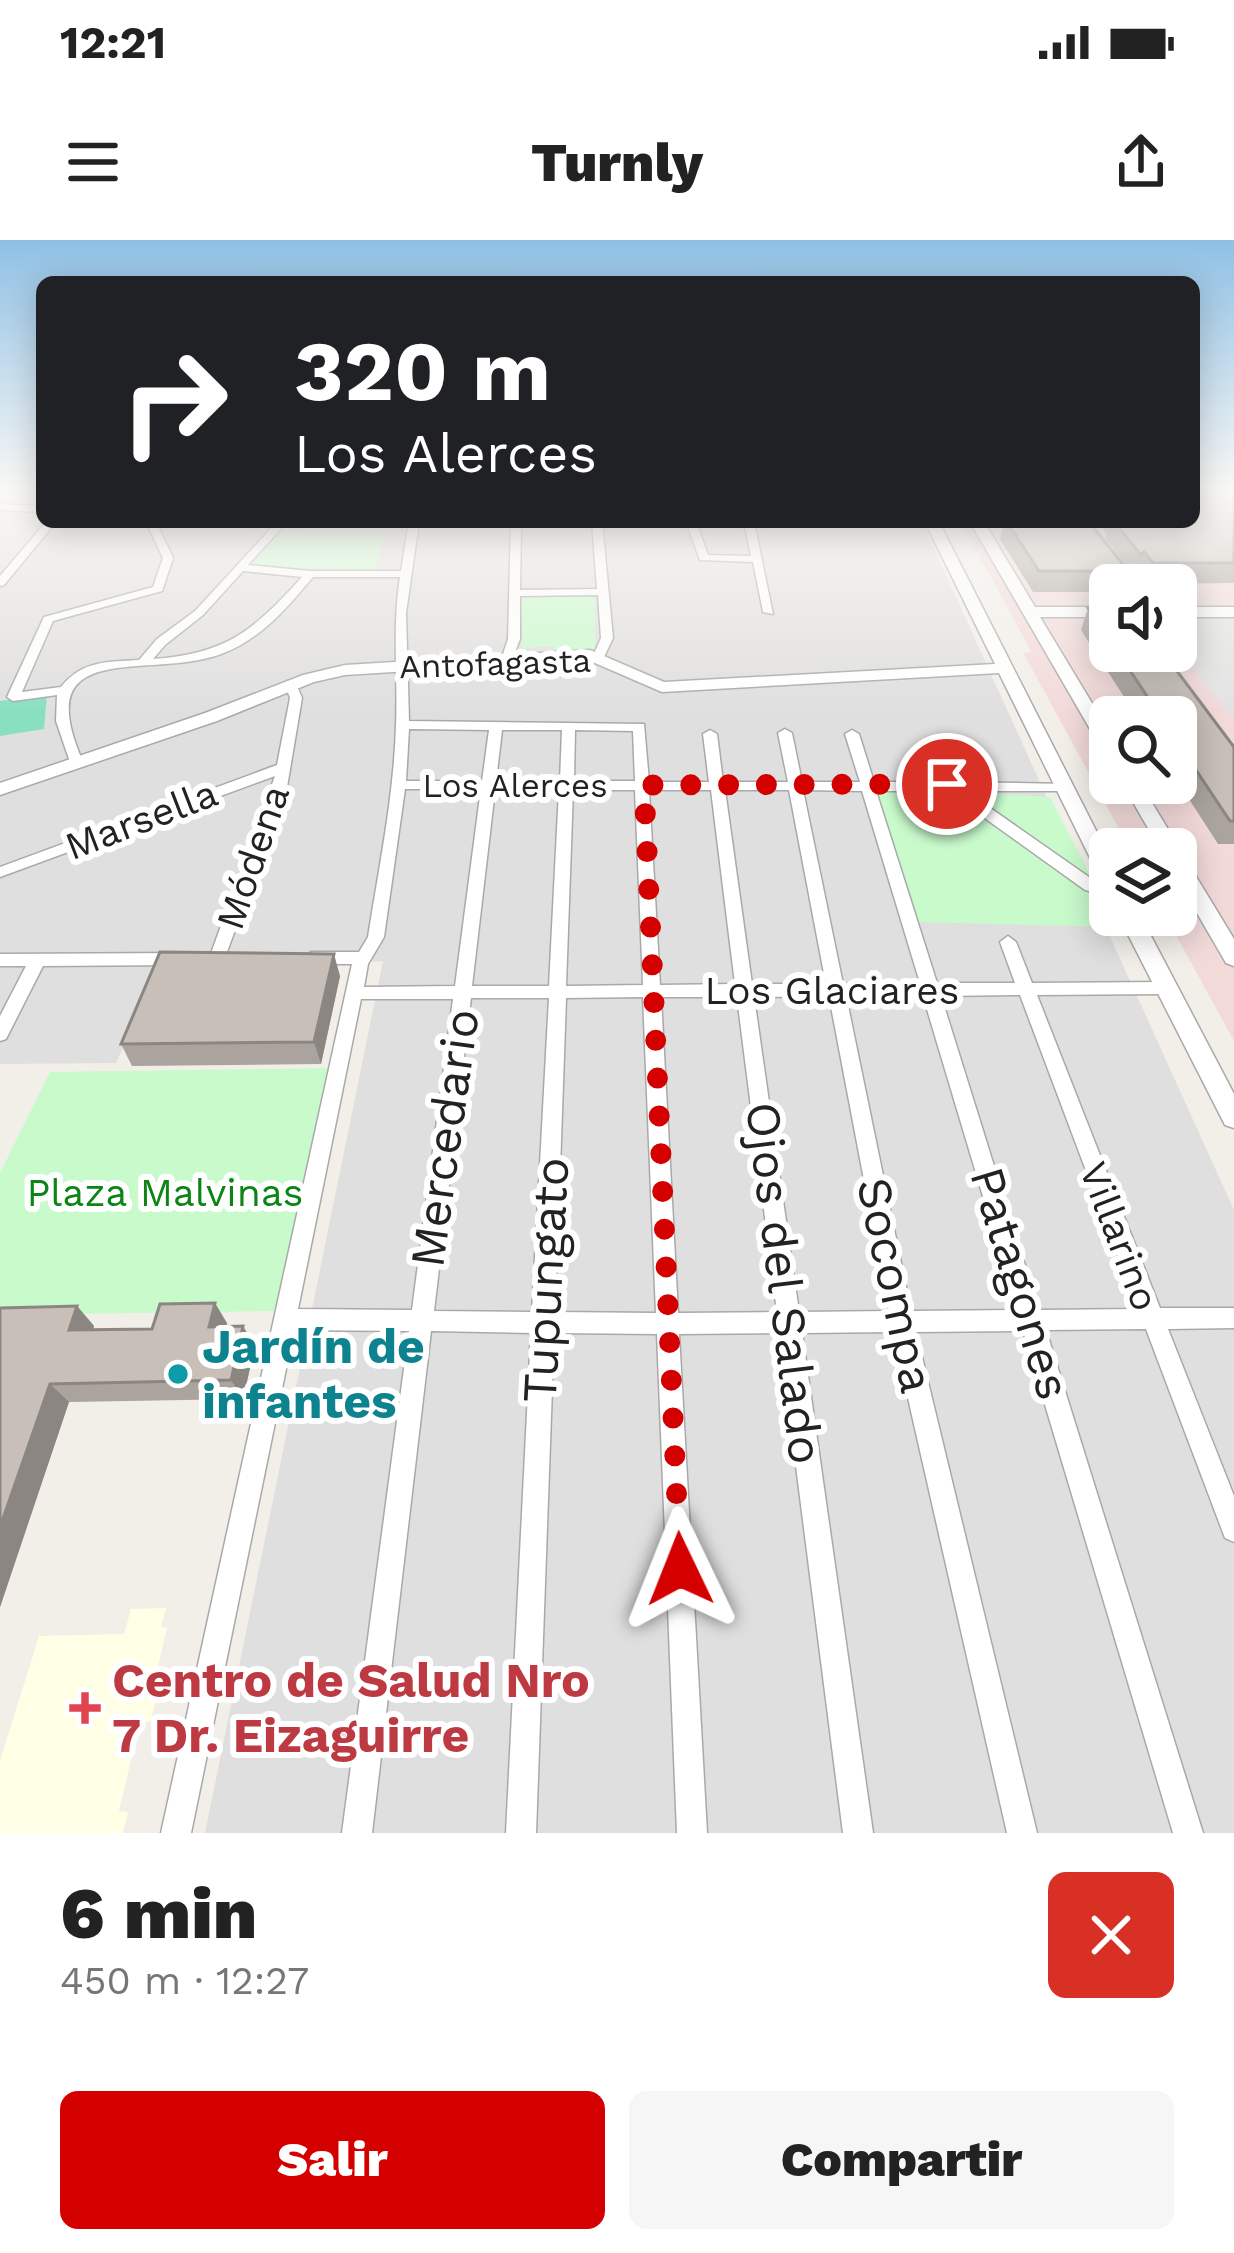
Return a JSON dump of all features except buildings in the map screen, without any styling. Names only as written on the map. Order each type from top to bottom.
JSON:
[{"type":"street","points":[[65,690],[13,697],[48,619],[158,589],[166,564]]},
{"type":"street","points":[[143,663],[245,564]]},
{"type":"street","points":[[176,1833],[362,958],[376,937],[399,784],[404,725],[400,613],[409,564]]},
{"type":"street","points":[[507,660],[514,639],[515,564]]},
{"type":"street","points":[[599,656],[607,638],[603,564]]},
{"type":"street","points":[[759,564],[769,612]]},
{"type":"street","points":[[952,564],[1089,837]]},
{"type":"street","points":[[1002,564],[1089,713]]},
{"type":"street","points":[[242,568],[408,574]]},
{"type":"street","points":[[76,762],[59,718],[65,690],[80,673],[93,667],[207,657],[240,645],[310,574]]},
{"type":"street","points":[[515,593],[605,592]]},
{"type":"street","points":[[1030,613],[1089,612]]},
{"type":"street","points":[[1197,612],[1234,612]]},
{"type":"street","name":"Antofagasta","points":[[0,789],[291,684],[344,670],[599,656],[644,683],[662,687],[1002,668]]},
{"type":"street","name":"Módena","points":[[217,958],[283,768],[296,698],[291,684]]},
{"type":"street","points":[[404,725],[639,727],[692,1833]]},
{"type":"street","name":"Tupungato","points":[[521,1833],[569,728]]},
{"type":"street","name":"Mercedario","points":[[357,1833],[496,729]]},
{"type":"street","name":"Socompa","points":[[784,733],[902,1321],[1022,1833]]},
{"type":"street","name":"Ojos del Salado","points":[[710,734],[858,1833]]},
{"type":"street","name":"Patagones","points":[[853,734],[1188,1833]]},
{"type":"street","name":"Marsella","points":[[0,872],[283,768]]},
{"type":"street","name":"Los Alerces","points":[[399,784],[1063,787]]},
{"type":"street","points":[[947,784],[1089,882]]},
{"type":"street","points":[[1197,895],[1234,958]]},
{"type":"street","points":[[1140,936],[1234,1118]]},
{"type":"street","name":"Villarino","points":[[1008,942],[1234,1528]]},
{"type":"street","points":[[0,960],[238,958]]},
{"type":"street","points":[[300,958],[362,958]]},
{"type":"street","points":[[0,1034],[37,960]]},
{"type":"street","name":"Los Glaciares","points":[[355,993],[1166,988]]},
{"type":"street","points":[[283,1319],[670,1324],[1234,1318]]},
{"type":"shaded area","points":[[0,564],[941,564],[1089,890],[1089,936],[1110,936],[1234,1210],[1234,1833],[205,1833],[383,961],[159,970],[116,1063],[0,1064]]},
{"type":"shaded area","points":[[984,564],[1089,564],[1089,672],[1197,672],[1197,564],[1234,564],[1234,1041],[1176,936],[1197,936],[1197,828],[1119,828],[1106,804],[1197,804],[1197,696],[1089,696],[1089,774],[1024,654],[1031,651]]},
{"type":"shaded area","points":[[1197,619],[1234,619],[1234,719],[1196,672]]},
{"type":"shaded area","name":"Centro de Salud Nro 7 Dr. Eizaguirre","points":[[166,1608],[161,1627],[167,1628],[157,1670],[163,1671],[151,1721],[140,1722],[119,1811],[128,1812],[123,1833],[0,1833],[0,1761],[39,1636],[124,1634],[131,1609]]},
{"type":"green space","points":[[251,564],[377,564],[375,571]]},
{"type":"green space","points":[[595,595],[595,652],[554,655],[554,646],[522,648],[522,596]]},
{"type":"green space","points":[[47,694],[44,729],[0,736],[0,701]]},
{"type":"green space","points":[[875,787],[1050,797],[1089,873],[1089,926],[915,922]]},
{"type":"green space","name":"Plaza Malvinas","points":[[330,1068],[277,1311],[0,1315],[0,1173],[50,1072]]},
{"type":"place","name":"Jardín de infantes","points":[[178,1374]]},
{"type":"place","name":"Centro de Salud Nro 7 Dr. Eizaguirre","points":[[85,1708]]},
{"type":"route","points":[[680,1569],[644,785],[947,784]]}]
